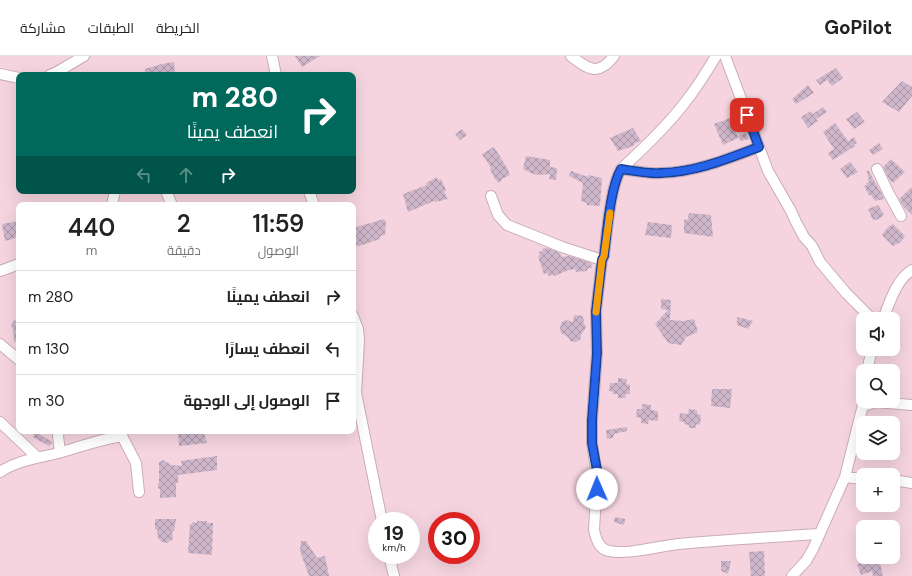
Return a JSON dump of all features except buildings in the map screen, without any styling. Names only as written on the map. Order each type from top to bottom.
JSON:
[{"type":"street","points":[[57,72],[84,56]]},
{"type":"street","points":[[272,56],[275,72]]},
{"type":"street","points":[[571,56],[592,70],[605,66],[614,56]]},
{"type":"street","points":[[716,56],[700,82],[683,105],[654,138],[621,169],[617,176],[604,256],[602,260],[596,311],[597,353],[592,420],[592,443],[598,476],[594,530],[595,537],[598,543],[608,551],[623,552],[685,544],[818,534]]},
{"type":"street","points":[[725,56],[768,171],[804,237],[812,246],[820,262],[846,294],[865,312]]},
{"type":"street","points":[[0,74],[16,77]]},
{"type":"street","points":[[621,169],[659,173],[684,171],[708,166],[759,147]]},
{"type":"street","points":[[877,169],[901,216]]},
{"type":"street","points":[[491,196],[498,215],[507,225],[562,247],[602,260]]},
{"type":"street","points":[[0,271],[16,265]]},
{"type":"street","points":[[885,312],[898,285],[907,273],[912,270]]},
{"type":"street","points":[[356,332],[359,340],[356,393],[380,512]]},
{"type":"street","points":[[0,344],[16,357]]},
{"type":"street","points":[[900,404],[912,405]]},
{"type":"street","points":[[792,576],[806,561],[813,549],[818,534],[845,478],[863,408]]},
{"type":"street","points":[[0,422],[37,457]]},
{"type":"street","points":[[58,434],[60,452]]},
{"type":"street","points":[[0,472],[28,459],[60,452],[123,434],[136,462],[139,492]]},
{"type":"street","points":[[845,478],[856,478]]},
{"type":"street","points":[[900,481],[912,483]]},
{"type":"street","points":[[391,564],[394,576]]},
{"type":"slow traffic","points":[[596,312],[602,260],[604,256],[610,213]]},
{"type":"route","points":[[597,489],[598,476],[592,443],[592,420],[597,353],[596,311],[602,260],[604,256],[611,205],[617,176],[621,169],[659,173],[695,169],[708,166],[759,147],[747,115]]}]
